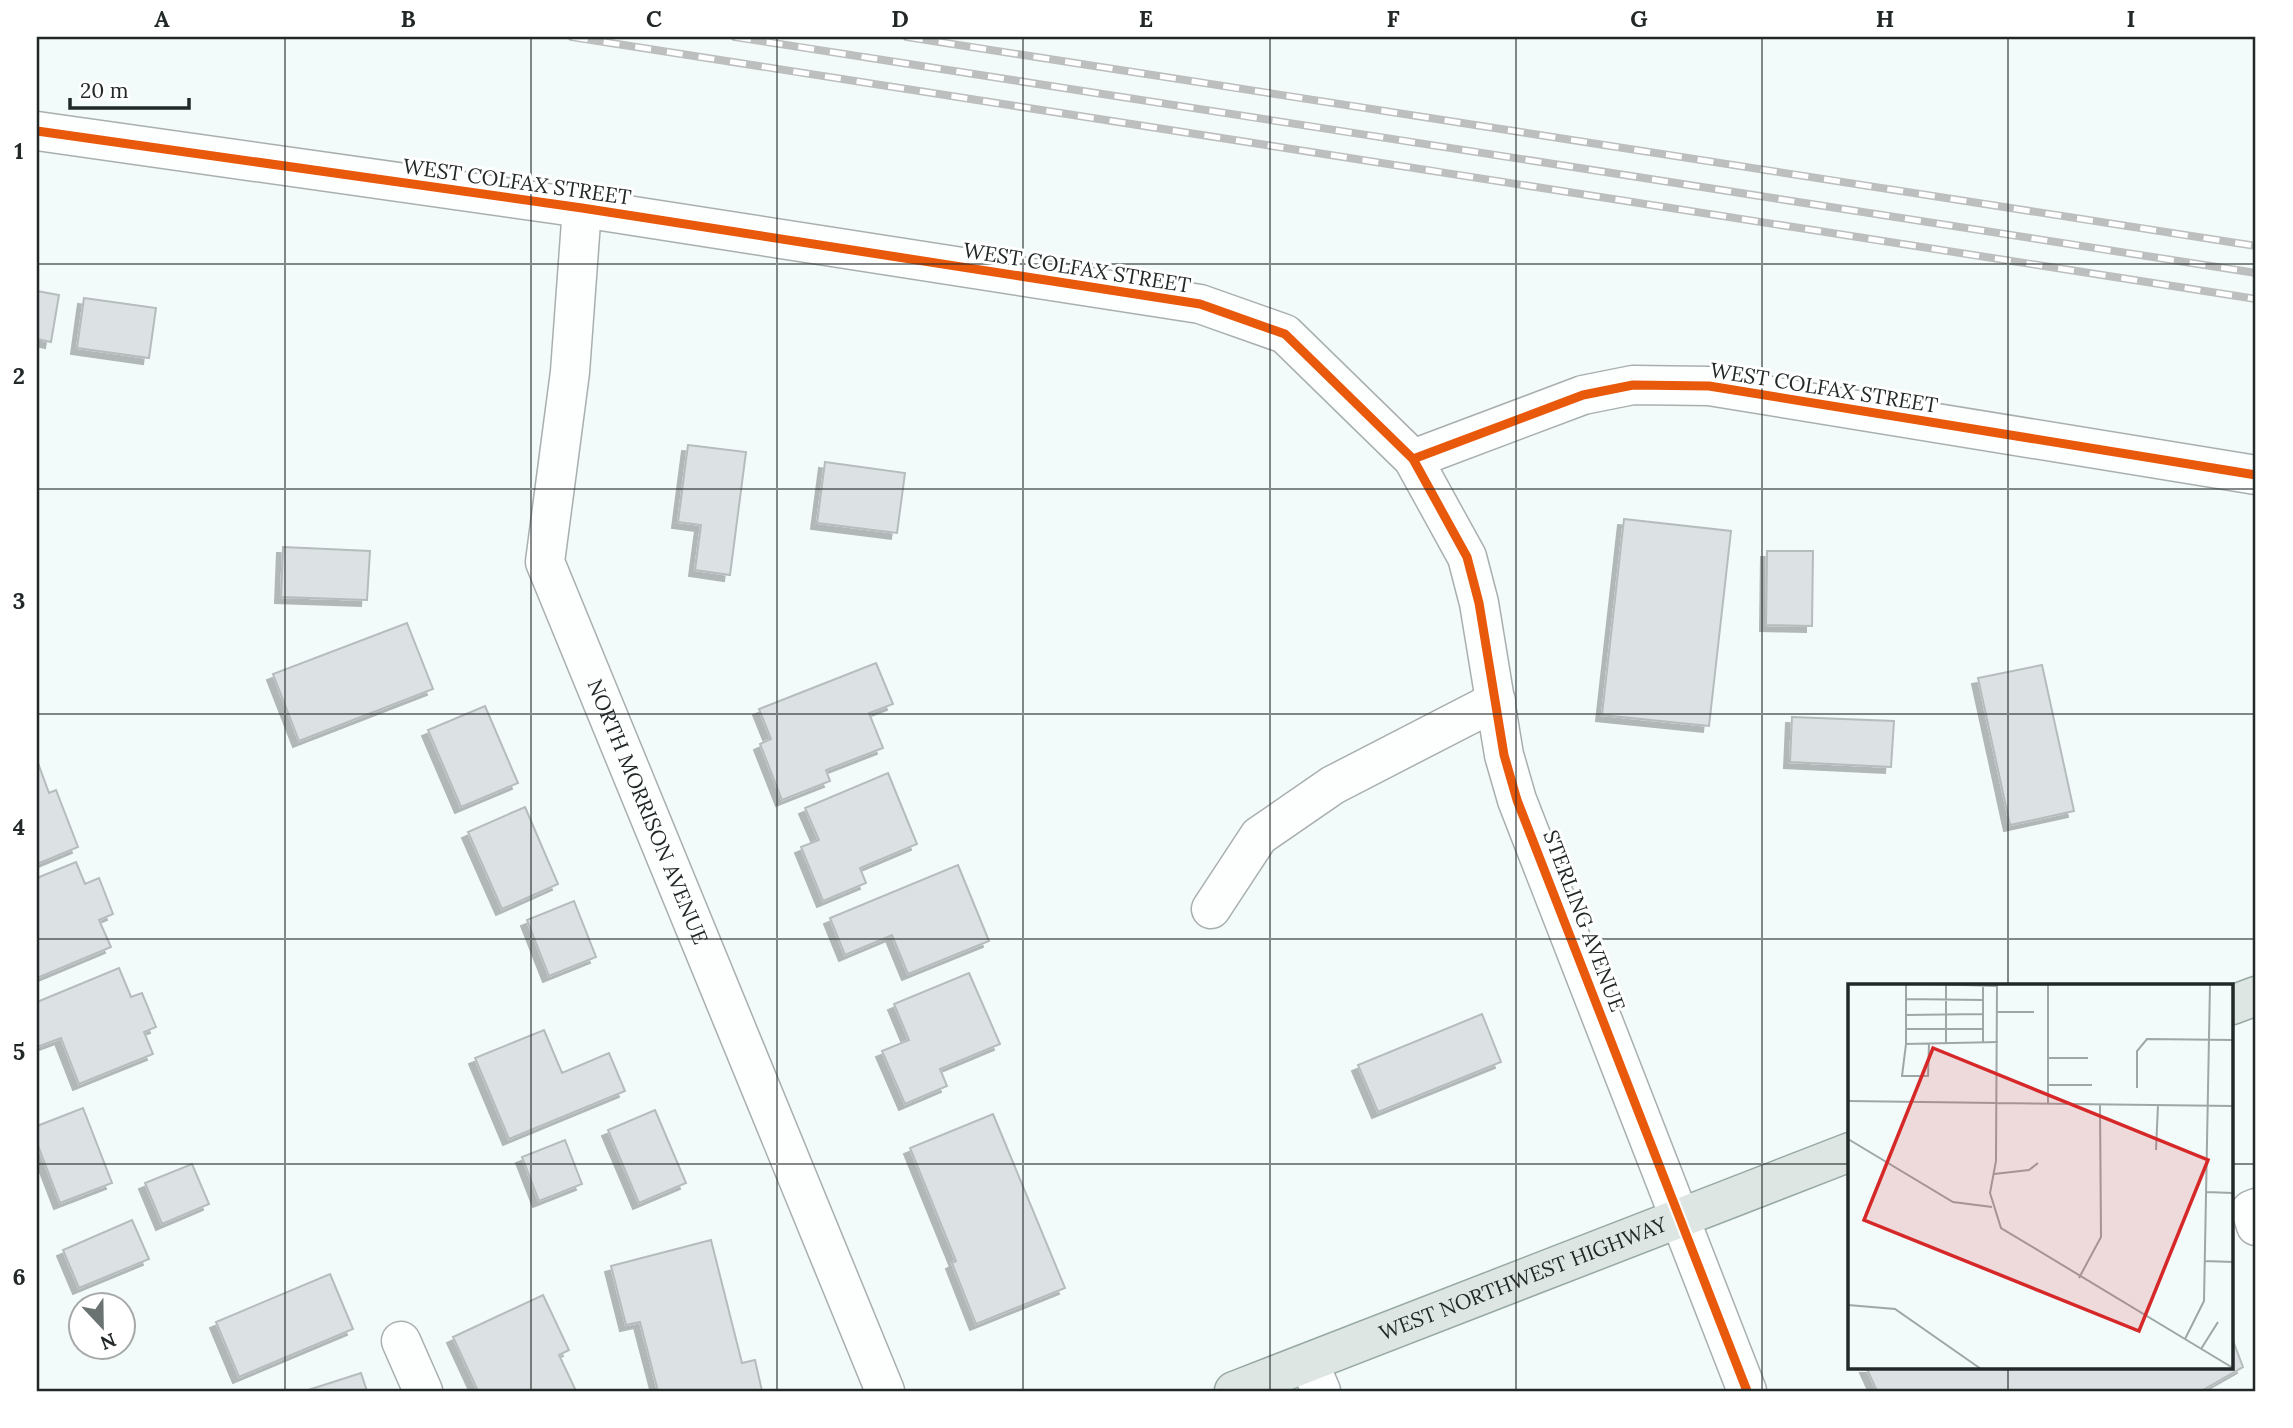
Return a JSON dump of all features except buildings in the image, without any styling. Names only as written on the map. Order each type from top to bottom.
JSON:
[{"type":"main road","points":[[2234,1004],[2256,996]]},
{"type":"main road","name":"WEST NORTHWEST HIGHWAY","points":[[1234,1391],[1315,1377],[1680,1217],[1848,1153]]},
{"type":"street","name":"WEST COLFAX STREET","points":[[37,131],[582,208],[1200,304],[1285,334],[1413,459],[1584,395],[1633,385],[1709,386],[2256,475]]},
{"type":"street","name":"NORTH MORRISON AVENUE","points":[[582,208],[570,372],[545,562],[885,1391]]},
{"type":"street","name":"STERLING AVENUE","points":[[1413,459],[1467,557],[1479,603],[1504,755],[1517,800],[1747,1391]]},
{"type":"street","points":[[1211,909],[1259,835],[1333,785],[1496,701]]},
{"type":"street","points":[[2256,1208],[2250,1210],[2256,1226]]},
{"type":"street","points":[[401,1341],[423,1391]]},
{"type":"railway","points":[[572,37],[2256,299]]},
{"type":"railway","points":[[735,37],[2256,273]]},
{"type":"railway","points":[[907,37],[2256,246]]},
{"type":"cycle path","points":[[37,131],[582,208],[1200,304],[1285,334],[1413,459],[1467,557],[1479,603],[1504,755],[1517,800],[1747,1391]]},
{"type":"cycle path","points":[[1413,459],[1583,395],[1633,385],[1709,386],[2256,475]]}]
